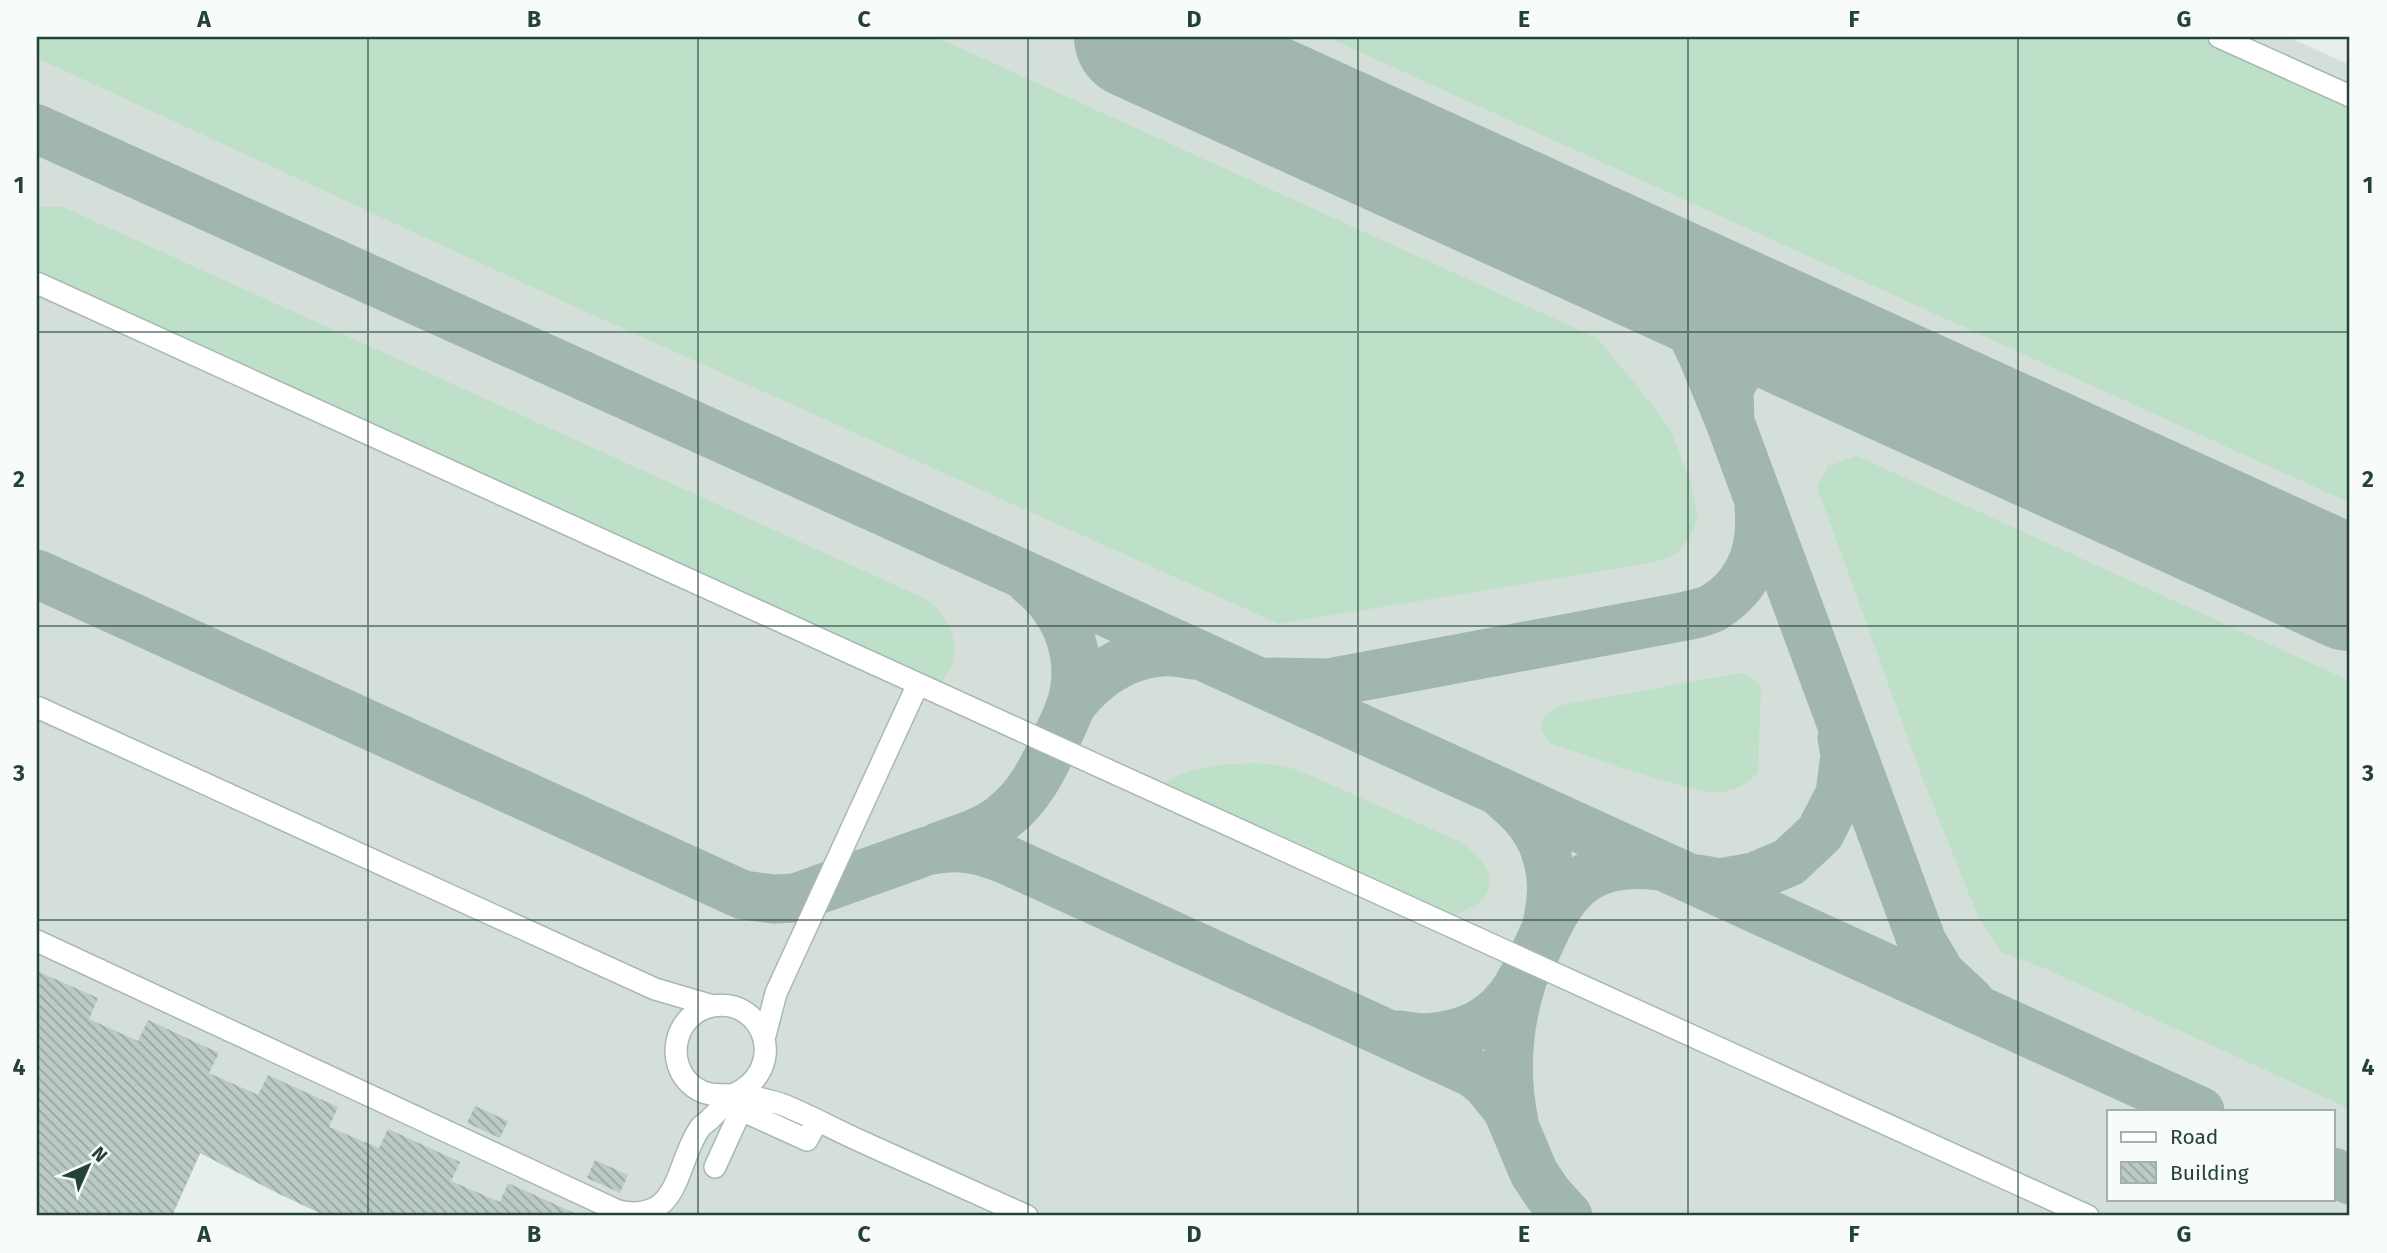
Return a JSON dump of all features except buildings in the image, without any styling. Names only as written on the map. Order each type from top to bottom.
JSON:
[{"type":"street","points":[[2219,37],[2350,96]]},
{"type":"street","points":[[37,283],[2088,1216]]},
{"type":"street","points":[[764,1039],[776,993],[918,684]]},
{"type":"street","points":[[37,707],[654,989],[746,1013],[759,1012],[768,997],[776,993]]},
{"type":"street","points":[[37,941],[618,1211],[631,1214],[653,1210],[663,1203],[671,1194],[700,1127],[731,1095],[745,1089],[755,1080],[762,1069],[766,1054],[764,1039],[754,1020],[746,1013]]},
{"type":"street","points":[[654,989],[681,1028]]},
{"type":"street","points":[[713,1006],[700,1010],[681,1028],[675,1053],[678,1066],[692,1086],[716,1096],[731,1095],[784,1105],[1017,1214]]},
{"type":"street","points":[[762,1069],[784,1105]]},
{"type":"street","points":[[692,1086],[700,1127]]},
{"type":"street","points":[[715,1167],[741,1110],[807,1140],[817,1121]]},
{"type":"shaded area","points":[[37,37],[2288,37],[2350,65],[2350,1216],[326,1216],[219,1163],[209,1135],[172,1216],[37,1216]]},
{"type":"green space","points":[[37,37],[936,37],[1597,338],[1670,429],[1690,480],[1698,516],[1692,534],[1677,554],[1655,562],[1279,624],[582,310],[37,58]]},
{"type":"green space","points":[[1327,37],[2196,37],[2350,107],[2350,503]]},
{"type":"green space","points":[[37,207],[63,207],[928,600],[945,618],[952,633],[955,650],[950,668],[941,684],[37,272]]},
{"type":"green space","points":[[1857,456],[2350,681],[2350,1109],[2044,968],[2001,952],[1978,916],[1923,780],[1817,487],[1828,466]]},
{"type":"green space","points":[[1741,673],[1754,679],[1761,688],[1758,773],[1731,790],[1702,791],[1626,769],[1549,743],[1540,728],[1547,714],[1562,705]]},
{"type":"green space","points":[[1256,763],[1280,765],[1300,771],[1458,841],[1474,853],[1486,868],[1490,885],[1487,893],[1480,902],[1456,916],[1165,783],[1198,769]]},
{"type":"taxiway","points":[[37,129],[1018,572],[2198,1110]]},
{"type":"taxiway","points":[[1612,253],[1645,277],[1668,299],[1688,325],[1702,354],[1730,422],[1922,942],[1941,974],[1970,1001]]},
{"type":"taxiway","points":[[1730,422],[1729,389],[1742,365],[1764,350],[1791,345],[1826,351]]},
{"type":"taxiway","points":[[1271,682],[1328,683],[1707,611],[1737,588],[1752,565],[1759,538],[1759,508]]},
{"type":"taxiway","points":[[37,574],[743,895],[774,899],[795,898],[938,849],[968,849],[1007,860],[1473,1073],[1486,1083],[1507,1109],[1534,1173],[1568,1216]]},
{"type":"taxiway","points":[[938,847],[987,827],[1002,818],[1020,801],[1034,783],[1071,705],[1076,670],[1070,637],[1054,606],[1030,581]]},
{"type":"taxiway","points":[[1070,707],[1094,681],[1124,662],[1157,652],[1193,655]]},
{"type":"taxiway","points":[[1697,879],[1720,883],[1754,877],[1789,862],[1820,833],[1840,794],[1845,755],[1842,738]]},
{"type":"taxiway","points":[[1506,798],[1531,824],[1546,855],[1551,888],[1547,924]]},
{"type":"taxiway","points":[[1400,1035],[1424,1038],[1447,1035],[1463,1031],[1494,1014],[1516,989],[1562,902],[1583,879],[1614,866],[1659,866]]},
{"type":"taxiway","points":[[1514,1122],[1508,1068],[1510,1033],[1522,981]]},
{"type":"taxiway","points":[[2334,1172],[2350,1180]]},
{"type":"runway","points":[[1136,37],[2350,589]]}]
